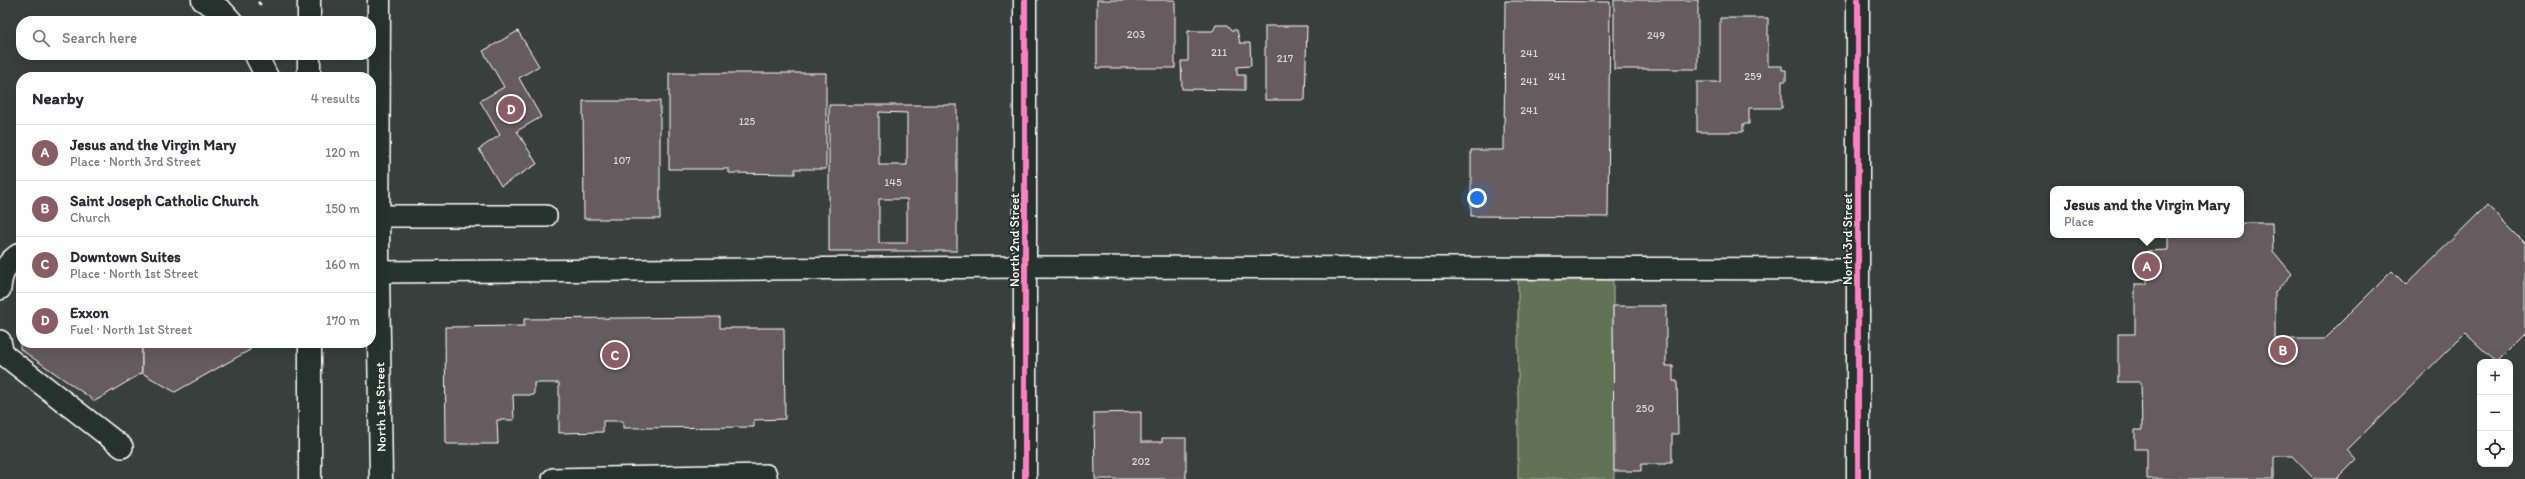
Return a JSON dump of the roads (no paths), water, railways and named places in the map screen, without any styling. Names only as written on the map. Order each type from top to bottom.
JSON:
[{"type":"main road","points":[[203,0],[222,11],[226,16]]},
{"type":"main road","points":[[309,0],[309,16]]},
{"type":"main road","name":"North 1st Street","points":[[378,0],[378,272],[381,479]]},
{"type":"main road","name":"North 2nd Street","points":[[1025,0],[1025,479]]},
{"type":"main road","name":"North 3rd Street","points":[[1858,0],[1858,479]]},
{"type":"main road","points":[[258,60],[264,72]]},
{"type":"main road","points":[[309,60],[309,72]]},
{"type":"main road","points":[[310,348],[310,479]]},
{"type":"lane","points":[[378,216],[546,216]]},
{"type":"lane","points":[[0,289],[1,273],[16,256]]},
{"type":"lane","points":[[378,272],[1025,267],[1858,269]]},
{"type":"lane","points":[[0,341],[3,354],[122,447]]},
{"type":"lane","points":[[553,479],[766,475],[766,479]]},
{"type":"place","name":"Exxon","points":[[511,109]]},
{"type":"place","name":"Jesus and the Virgin Mary","points":[[2147,266]]},
{"type":"place","name":"Saint Joseph Catholic Church","points":[[2283,350]]},
{"type":"place","name":"Downtown Suites","points":[[615,355]]}]
